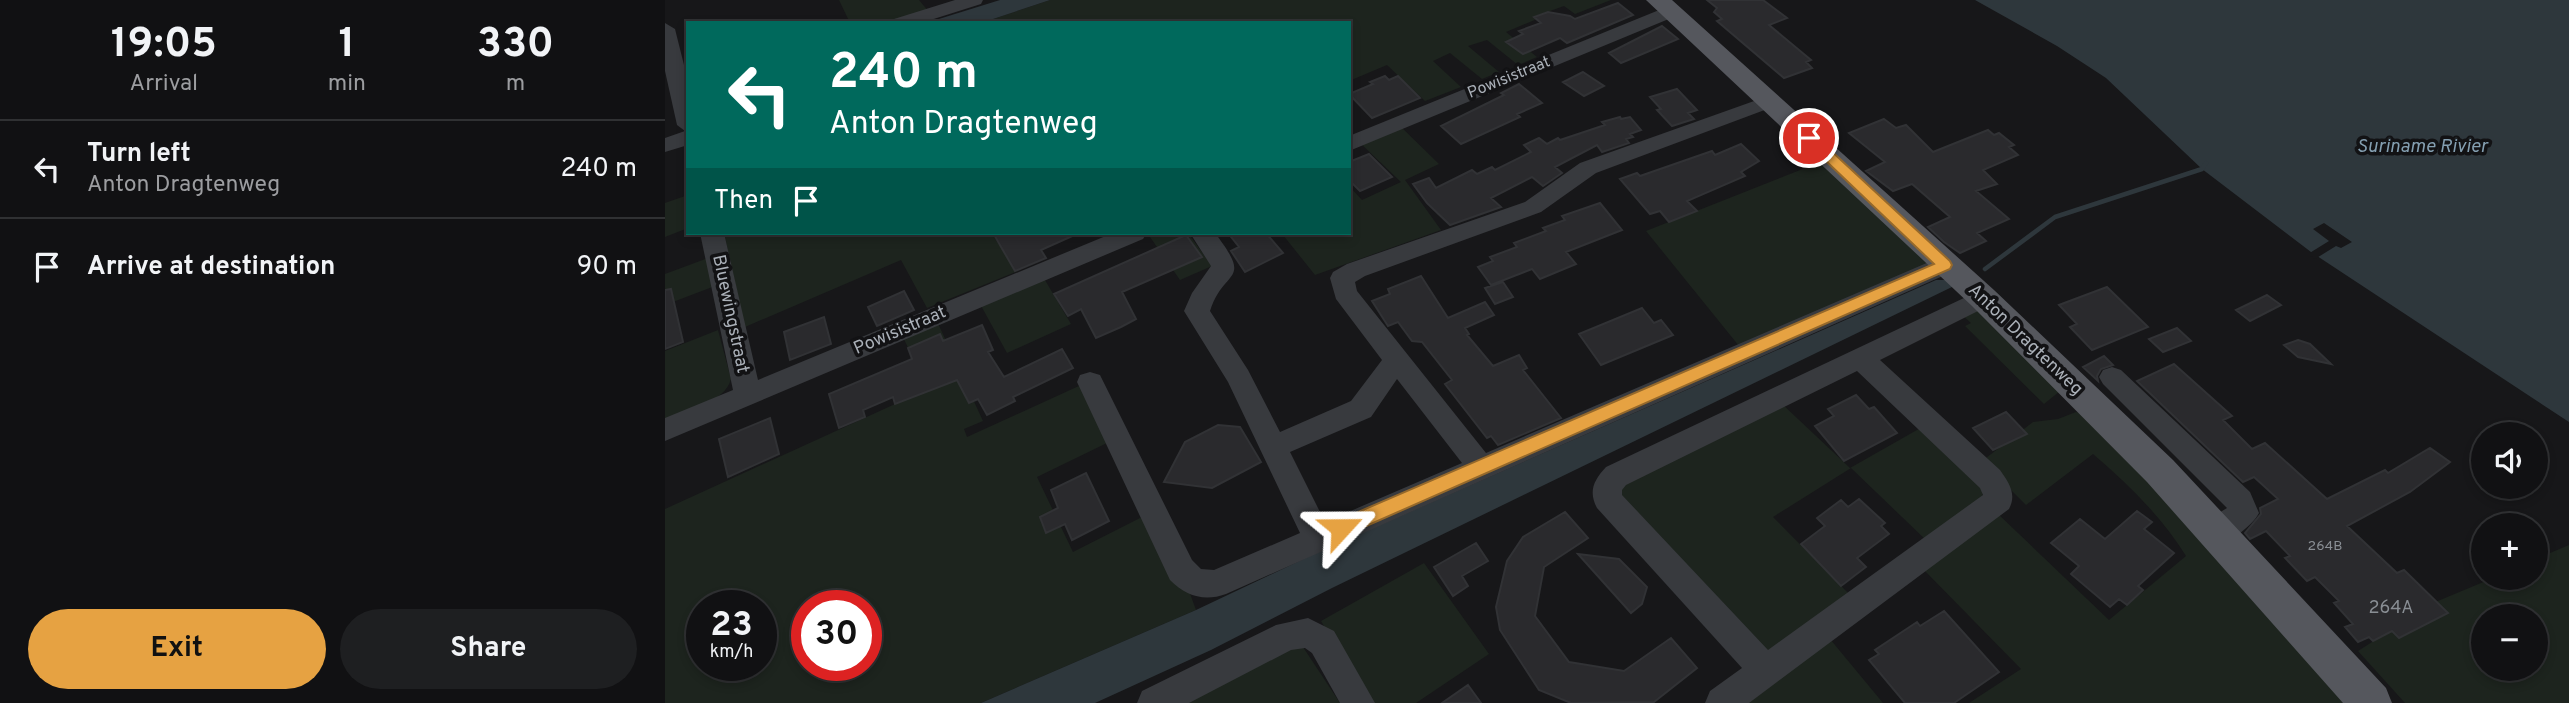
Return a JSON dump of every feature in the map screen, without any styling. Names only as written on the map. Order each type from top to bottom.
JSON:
[{"type":"main road","name":"Anton Dragtenweg","points":[[1663,6],[1983,298],[2160,471],[2371,703]]},
{"type":"street","points":[[907,21],[974,0]]},
{"type":"street","name":"Powisistraat","points":[[1351,143],[1663,6]]},
{"type":"street","points":[[665,29],[686,118]]},
{"type":"street","points":[[1481,467],[1345,293],[1342,278],[1356,270],[1533,207],[1588,168],[1771,102]]},
{"type":"street","points":[[665,145],[686,138]]},
{"type":"street","name":"Bluewingstraat","points":[[712,235],[747,395]]},
{"type":"street","name":"Powisistraat","points":[[665,430],[1130,235]]},
{"type":"street","points":[[1203,235],[1222,260],[1223,266],[1218,278],[1201,299],[1198,310],[1202,322],[1239,377],[1318,538]]},
{"type":"street","points":[[1090,382],[1181,570],[1193,582],[1215,584],[1945,265]]},
{"type":"street","points":[[1766,671],[1607,499],[1607,486],[1616,476],[1983,298]]},
{"type":"street","points":[[1722,703],[1999,500],[1990,479],[1860,357]]},
{"type":"street","points":[[1273,447],[1361,410],[1397,360]]},
{"type":"street","points":[[2112,377],[2240,501],[2244,513],[2215,531]]},
{"type":"street","points":[[1154,703],[1287,636],[1308,633],[1323,642],[1358,703]]},
{"type":"shaded area","points":[[839,0],[919,0],[929,12],[902,21],[849,21]]},
{"type":"shaded area","points":[[1050,0],[1611,0],[1575,14],[1564,6],[1536,16],[1537,19],[1506,32],[1537,57],[1518,65],[1487,40],[1468,46],[1499,72],[1482,79],[1450,53],[1433,61],[1461,87],[1425,101],[1387,65],[1351,80],[1351,21],[987,21]]},
{"type":"shaded area","points":[[1397,123],[1439,164],[1405,180],[1441,230],[1315,275],[1283,235],[1351,235],[1351,188],[1362,200],[1401,182],[1357,140]]},
{"type":"shaded area","points":[[1823,161],[1930,263],[1739,346],[1646,231]]},
{"type":"shaded area","points":[[686,196],[686,229],[665,237],[665,203]]},
{"type":"shaded area","points":[[724,235],[992,235],[1018,271],[927,308],[901,260],[745,327]]},
{"type":"shaded area","points":[[1189,235],[1212,266],[1180,280],[1150,237]]},
{"type":"shaded area","points":[[708,258],[715,286],[665,305],[665,274]]},
{"type":"shaded area","points":[[1042,275],[1071,324],[1007,353],[979,302]]},
{"type":"shaded area","points":[[1977,309],[2060,391],[2044,404],[1965,326],[1971,323],[1962,315]]},
{"type":"shaded area","points":[[935,317],[983,421],[964,429],[967,437],[1081,385],[1109,442],[1037,477],[1073,552],[1142,517],[1188,588],[1196,610],[981,703],[665,703],[665,509],[928,389],[900,331]]},
{"type":"shaded area","points":[[718,330],[731,379],[727,387],[713,400],[665,420],[665,351]]},
{"type":"shaded area","points":[[1781,403],[1850,468],[1924,426],[1984,485],[1982,497],[1928,542],[1851,468],[1773,517],[1852,597],[1769,653],[1620,500],[1620,486]]},
{"type":"shaded area","points":[[2076,412],[2094,416],[2354,703],[1969,703],[2021,669],[1924,570],[1997,513],[2109,620],[2186,556],[2144,502],[2093,454],[2026,505],[1982,461],[2033,422],[2058,419]]},
{"type":"shaded area","points":[[2569,545],[2569,703],[2405,703],[2358,651],[2433,603],[2471,587],[2471,590],[2548,590],[2548,554]]},
{"type":"shaded area","points":[[1424,563],[1489,654],[1416,703],[1369,703],[1321,621]]},
{"type":"shaded area","points":[[1830,639],[1883,703],[1743,703]]},
{"type":"shaded area","points":[[1299,641],[1340,703],[1170,703]]},
{"type":"water","points":[[1000,0],[1050,0],[987,21],[932,21]]},
{"type":"water","name":"Suriname Rivier","points":[[1975,0],[2569,0],[2569,422],[2311,252],[2202,169],[2106,78],[2057,46]]},
{"type":"water","points":[[1936,280],[1947,280],[1954,286],[1332,588],[1211,650],[1095,703],[981,703],[1196,610],[1312,555]]},
{"type":"pier","points":[[2324,223],[2352,242],[2341,248],[2336,246],[2315,259],[2308,254],[2329,241],[2313,229]]},
{"type":"building","points":[[1707,0],[1763,0],[1787,18],[1769,25],[1811,60],[1806,62],[1812,68],[1784,78],[1717,21],[1722,19],[1714,12],[1717,8]]},
{"type":"building","points":[[1618,3],[1633,15],[1567,43],[1560,38],[1523,54],[1506,42],[1523,34],[1519,31],[1541,23],[1534,17],[1548,12],[1575,19]]},
{"type":"building","points":[[1662,26],[1678,39],[1621,63],[1609,53]]},
{"type":"building","points":[[1583,72],[1604,86],[1584,96],[1563,82]]},
{"type":"building","points":[[1385,76],[1389,80],[1398,76],[1420,98],[1372,118],[1351,96],[1351,93],[1373,84],[1370,82]]},
{"type":"building","points":[[1519,84],[1542,103],[1517,114],[1520,117],[1461,144],[1441,126],[1504,95],[1501,93]]},
{"type":"building","points":[[1677,89],[1697,110],[1688,113],[1694,119],[1672,126],[1657,110],[1661,109],[1650,97]]},
{"type":"building","points":[[1630,117],[1641,130],[1630,134],[1633,137],[1626,139],[1629,143],[1602,152],[1597,145],[1555,167],[1562,173],[1543,186],[1532,177],[1491,198],[1501,207],[1450,225],[1427,203],[1413,184],[1429,178],[1436,188],[1472,170],[1477,174],[1492,167],[1495,170],[1531,152],[1524,145],[1539,138],[1547,144],[1558,138],[1560,140],[1605,125],[1602,122]]},
{"type":"building","points":[[1884,119],[1896,128],[1906,125],[1933,152],[1988,130],[1994,135],[1999,133],[2014,145],[2009,147],[2018,155],[1983,170],[1997,184],[1976,191],[2009,219],[1977,233],[1986,241],[1960,253],[1944,242],[1928,227],[1950,217],[1912,184],[1893,191],[1866,171],[1885,162],[1849,133]]},
{"type":"building","points":[[1741,144],[1759,161],[1741,172],[1745,176],[1687,201],[1697,211],[1669,222],[1660,211],[1650,214],[1620,179],[1637,173],[1640,176],[1712,151],[1715,155]]},
{"type":"building","points":[[1369,154],[1392,177],[1360,191],[1351,182],[1351,161]]},
{"type":"building","points":[[1600,203],[1622,230],[1566,252],[1576,264],[1540,279],[1532,269],[1491,285],[1478,267],[1493,261],[1490,257],[1517,247],[1514,243],[1546,231],[1543,228],[1565,220],[1562,216]]},
{"type":"building","points":[[994,235],[1075,235],[1041,250],[1046,258],[1015,271]]},
{"type":"building","points":[[1186,235],[1202,257],[1122,292],[1136,319],[1121,327],[1096,338],[1081,309],[1068,316],[1054,294]]},
{"type":"building","points":[[1230,235],[1268,235],[1283,253],[1245,272],[1231,251],[1239,247]]},
{"type":"building","points":[[1421,276],[1448,318],[1485,302],[1494,315],[1465,328],[1469,334],[1467,335],[1493,366],[1519,355],[1527,368],[1523,370],[1561,418],[1498,445],[1491,436],[1487,438],[1445,384],[1452,380],[1422,342],[1412,341],[1398,322],[1388,326],[1372,301],[1390,294],[1388,289]]},
{"type":"building","points":[[1503,282],[1513,297],[1495,304],[1485,288]]},
{"type":"building","points":[[2107,287],[2148,327],[2092,350],[2070,327],[2077,324],[2059,305]]},
{"type":"building","points":[[671,289],[683,342],[665,349],[665,290]]},
{"type":"building","points":[[904,291],[914,310],[877,326],[868,307]]},
{"type":"building","points":[[2267,295],[2281,305],[2250,321],[2236,310]]},
{"type":"building","points":[[1642,308],[1654,323],[1661,320],[1673,335],[1601,365],[1579,334]]},
{"type":"building","points":[[824,317],[831,344],[790,360],[784,332]]},
{"type":"building","points":[[982,325],[993,350],[988,352],[1004,377],[1062,349],[1073,368],[1013,397],[1015,401],[987,415],[978,399],[969,403],[957,380],[895,404],[893,397],[863,410],[865,417],[839,428],[829,394],[912,359],[908,348],[940,334],[943,341]]},
{"type":"building","points":[[2177,328],[2191,341],[2163,352],[2149,339]]},
{"type":"building","points":[[2298,340],[2310,344],[2331,364],[2298,357],[2284,345]]},
{"type":"building","points":[[2104,356],[2113,365],[2101,369],[2097,376],[2098,381],[2083,367]]},
{"type":"building","points":[[2174,364],[2232,416],[2223,420],[2252,449],[2265,443],[2327,499],[2385,470],[2388,473],[2430,448],[2450,462],[2410,492],[2347,526],[2397,573],[2404,570],[2448,613],[2399,638],[2392,631],[2373,641],[2369,637],[2358,642],[2345,627],[2353,624],[2334,603],[2339,601],[2315,577],[2307,581],[2285,558],[2290,556],[2266,531],[2250,539],[2245,533],[2261,514],[2260,508],[2278,499],[2254,477],[2243,482],[2137,381]]},
{"type":"building","points":[[1856,395],[1869,409],[1874,407],[1897,433],[1844,461],[1815,426],[1834,416],[1828,409]]},
{"type":"building","points":[[2006,412],[2027,434],[1993,450],[1973,428]]},
{"type":"building","points":[[770,418],[779,454],[728,477],[719,439]]},
{"type":"building","points":[[1218,425],[1240,427],[1261,462],[1212,488],[1164,482],[1185,442]]},
{"type":"building","points":[[1086,473],[1109,521],[1072,540],[1065,524],[1046,533],[1040,517],[1058,508],[1051,490]]},
{"type":"building","points":[[1859,499],[1885,523],[1881,526],[1889,534],[1857,558],[1866,567],[1841,586],[1801,544],[1825,526],[1817,518],[1841,500],[1848,507]]},
{"type":"building","points":[[2137,511],[2152,522],[2144,529],[2174,553],[2138,586],[2143,590],[2127,605],[2119,599],[2110,607],[2071,574],[2079,566],[2051,543],[2080,519],[2105,539]]},
{"type":"building","points":[[1565,512],[1588,538],[1544,567],[1535,616],[1569,662],[1624,671],[1671,638],[1697,668],[1654,702],[1571,703],[1539,690],[1500,630],[1496,607],[1507,561],[1523,537]]},
{"type":"building","points":[[1476,543],[1488,561],[1462,576],[1468,586],[1453,596],[1434,567]]},
{"type":"building","points":[[1578,554],[1619,559],[1647,587],[1642,604],[1631,613]]},
{"type":"building","points":[[1944,611],[1999,672],[1954,703],[1905,703],[1869,660],[1879,654],[1875,650],[1917,622],[1920,626]]},
{"type":"building","points":[[1468,685],[1481,703],[1442,703]]},
{"type":"waterway","points":[[1985,269],[2055,217],[2202,169],[2206,163]]},
{"type":"route","points":[[1341,528],[1945,265],[1809,138]]}]
